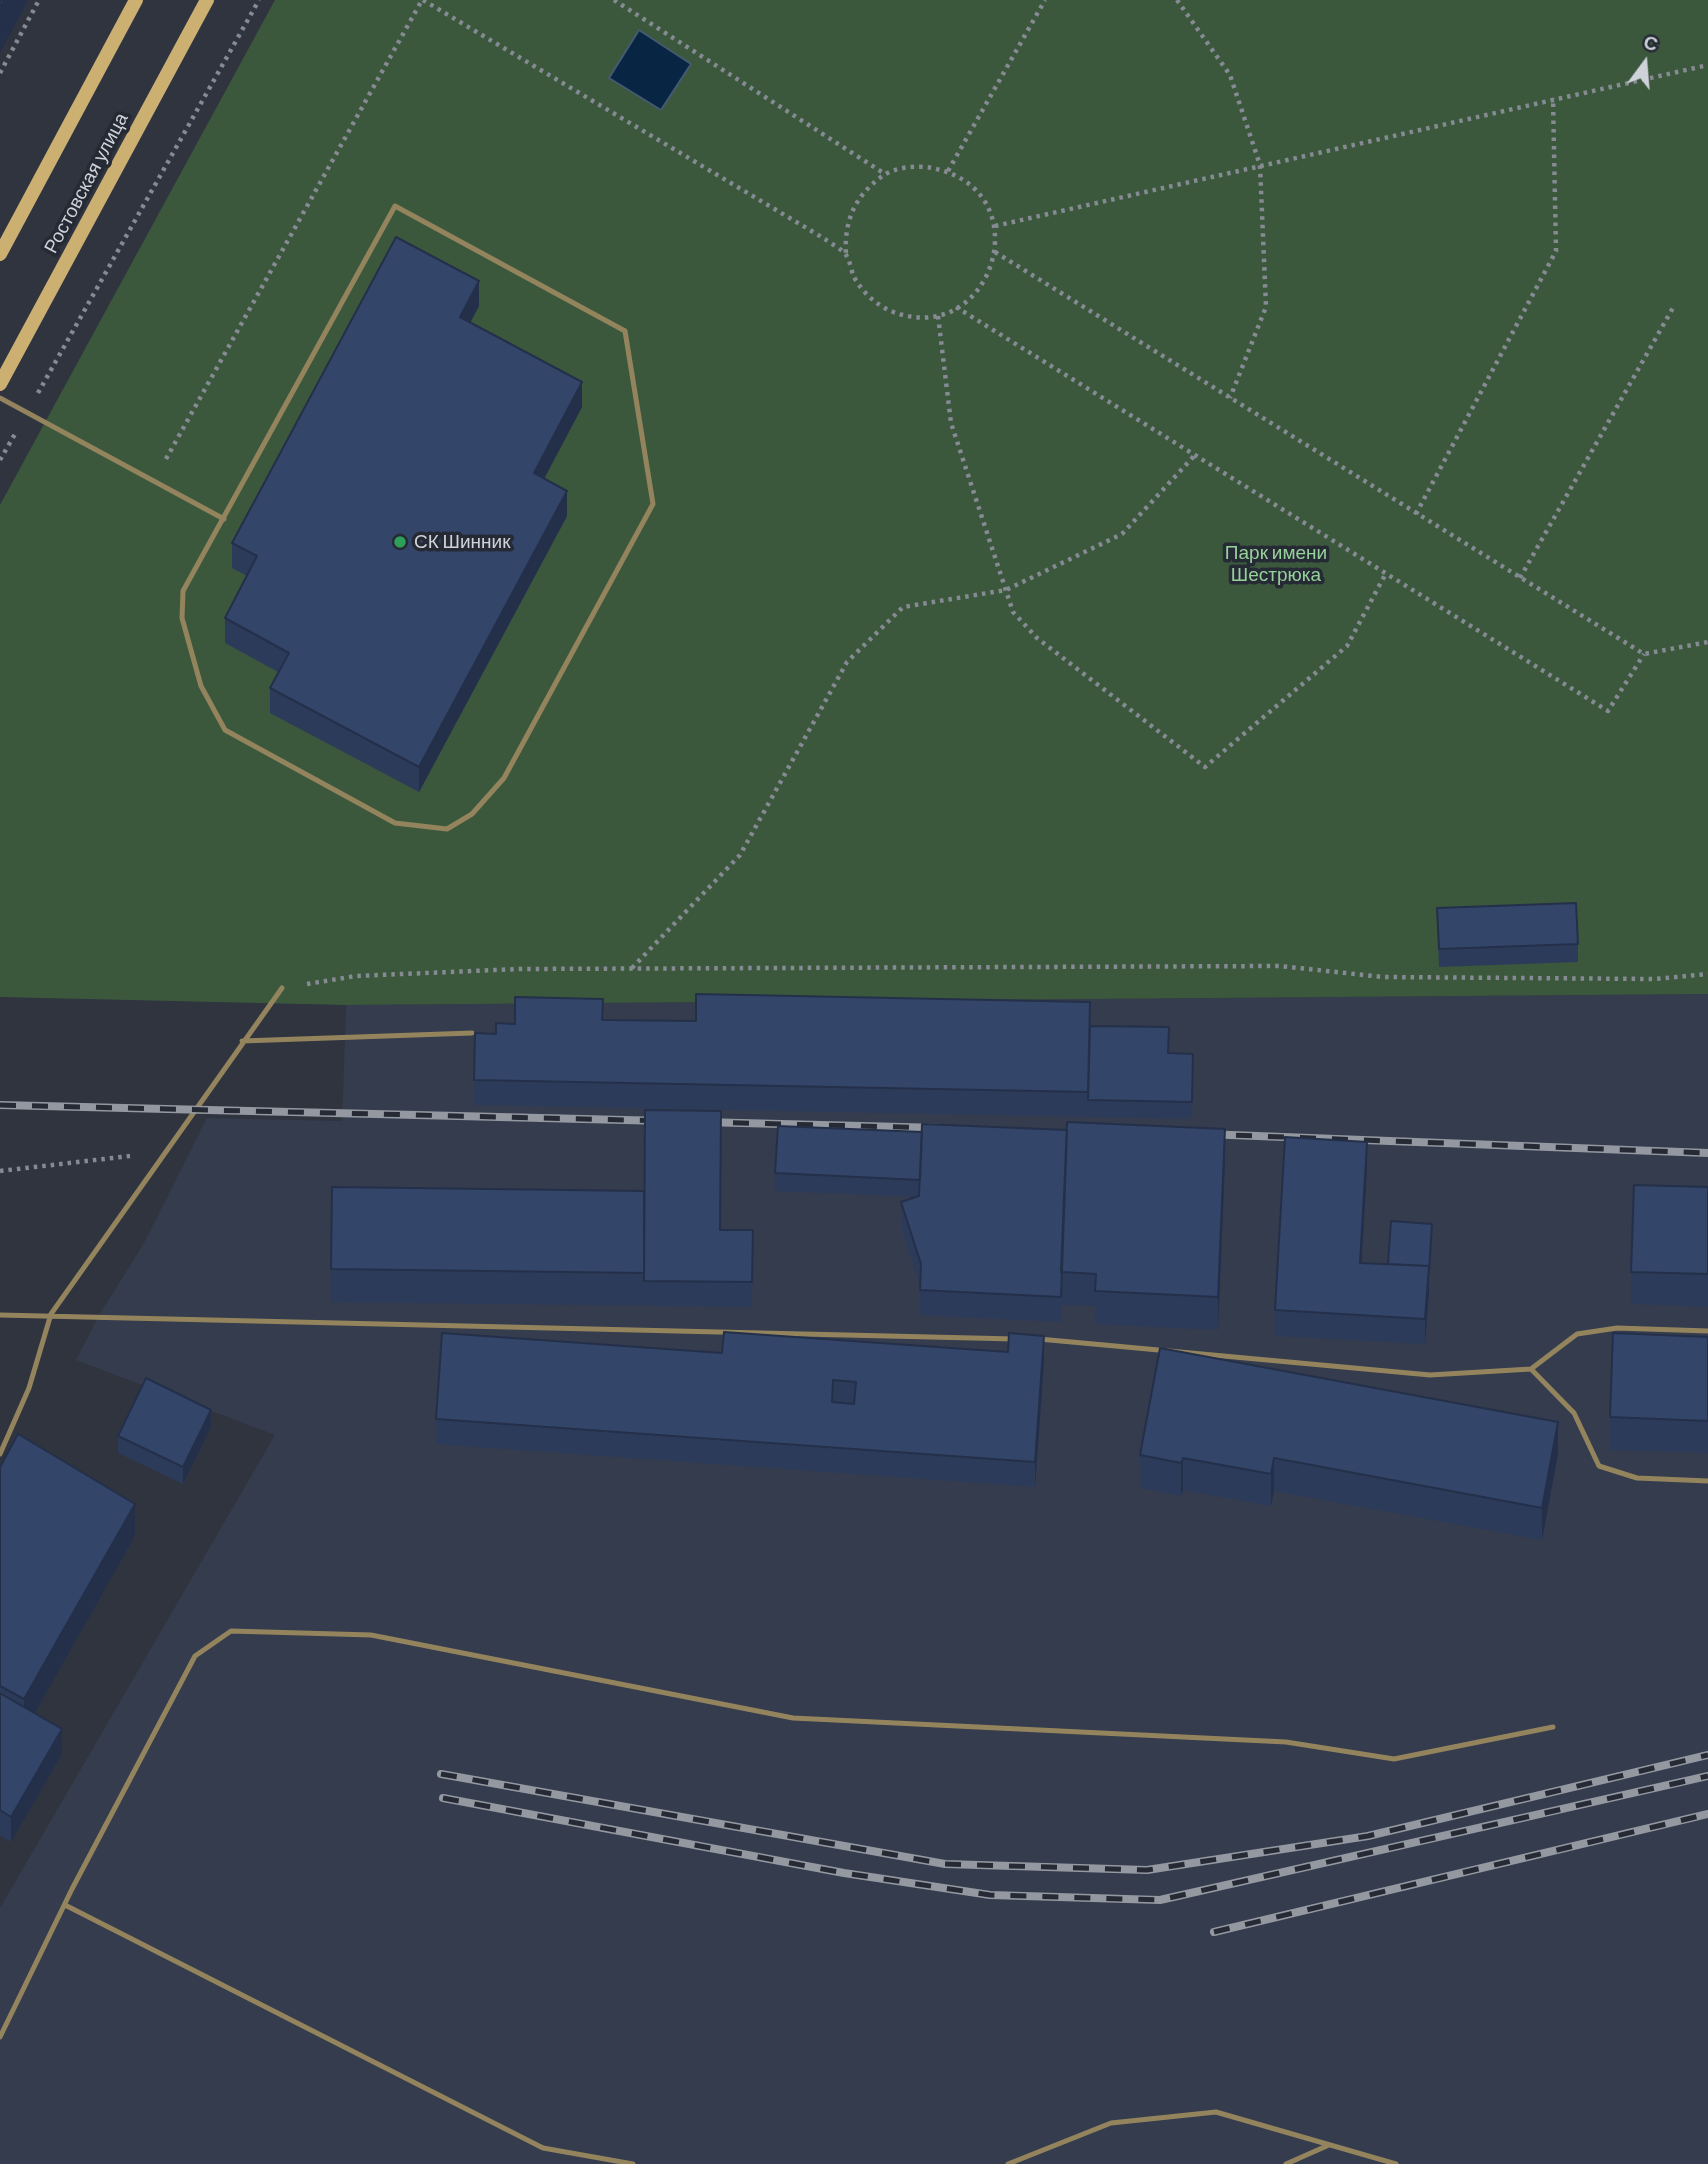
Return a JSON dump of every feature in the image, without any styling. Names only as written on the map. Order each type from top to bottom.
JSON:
[{"type":"street","points":[[0,254],[136,0]]},
{"type":"street","name":"Ростовская улица","points":[[0,384],[207,0]]},
{"type":"lane","points":[[395,206],[625,331],[653,504],[504,778],[472,814],[447,829],[395,822],[225,730],[201,686],[182,618],[183,592],[224,519],[395,206]]},
{"type":"lane","points":[[0,398],[224,519]]},
{"type":"lane","points":[[0,1454],[29,1388],[51,1314],[282,988]]},
{"type":"lane","points":[[242,1041],[472,1033]]},
{"type":"lane","points":[[0,1315],[51,1314],[1069,1340],[1430,1375],[1531,1369],[1577,1334],[1617,1328],[1708,1331]]},
{"type":"lane","points":[[1531,1369],[1574,1413],[1599,1466],[1637,1478],[1708,1480]]},
{"type":"lane","points":[[0,2037],[65,1905],[195,1656],[231,1631],[371,1634],[793,1718],[1286,1742],[1394,1759],[1553,1727]]},
{"type":"lane","points":[[65,1905],[543,2148],[633,2164]]},
{"type":"lane","points":[[1008,2164],[1111,2123],[1216,2112],[1396,2164]]},
{"type":"lane","points":[[1286,2164],[1329,2145]]},
{"type":"path","points":[[0,72],[39,0]]},
{"type":"path","points":[[0,460],[259,0]]},
{"type":"path","points":[[154,481],[423,0],[825,239],[846,255]]},
{"type":"path","points":[[614,0],[884,174]]},
{"type":"path","points":[[948,171],[1045,0]]},
{"type":"path","points":[[1177,0],[1230,75],[1260,165],[1266,307],[1230,398]]},
{"type":"path","points":[[995,226],[1708,65]]},
{"type":"path","points":[[1416,514],[1556,251],[1553,98]]},
{"type":"path","points":[[921,166],[948,171],[976,191],[988,207],[995,226],[992,266],[978,291],[938,316],[914,317],[890,311],[870,297],[854,278],[846,255],[848,219],[856,202],[884,174],[921,166]]},
{"type":"path","points":[[995,252],[1644,654],[1708,642]]},
{"type":"path","points":[[1520,578],[1674,306]]},
{"type":"path","points":[[956,307],[1608,711],[1644,654]]},
{"type":"path","points":[[938,316],[951,423],[1013,612],[1037,638],[1205,767],[1347,646],[1386,573]]},
{"type":"path","points":[[632,968],[740,855],[848,662],[903,607],[1006,590],[1122,534],[1195,455]]},
{"type":"path","points":[[282,988],[356,976],[519,969],[1279,966],[1383,977],[1641,979],[1708,974]]},
{"type":"path","points":[[0,1171],[166,1152]]},
{"type":"shaded area","points":[[1708,994],[1708,2164],[0,2164],[0,1908],[275,1435],[76,1360],[99,1315],[144,1243],[207,1118],[342,1121],[346,1005]]},
{"type":"green space","name":"Парк имени Шестрюка","points":[[275,0],[1708,0],[1708,994],[346,1005],[0,997],[0,505]]},
{"type":"water","points":[[639,30],[691,64],[661,110],[609,78]]},
{"type":"building","name":"СК Шинник","points":[[396,237],[479,281],[460,317],[582,382],[534,473],[567,491],[419,767],[270,688],[289,653],[225,618],[257,556],[232,543]]},
{"type":"building","points":[[1576,903],[1578,944],[1439,949],[1437,908]]},
{"type":"building","points":[[696,994],[1090,1002],[1088,1092],[474,1080],[475,1033],[496,1034],[496,1023],[515,1024],[515,997],[603,999],[602,1020],[696,1021]]},
{"type":"building","points":[[1090,1026],[1169,1027],[1168,1053],[1193,1054],[1192,1102],[1088,1100]]},
{"type":"building","points":[[645,1110],[721,1111],[720,1230],[753,1230],[752,1282],[644,1281]]},
{"type":"building","points":[[1067,1122],[1225,1129],[1218,1297],[1095,1291],[1096,1274],[1061,1272]]},
{"type":"building","points":[[922,1124],[1067,1130],[1061,1297],[920,1290],[921,1264],[901,1202],[919,1196]]},
{"type":"building","points":[[778,1126],[922,1132],[920,1180],[775,1173]]},
{"type":"building","points":[[1285,1137],[1367,1142],[1360,1263],[1429,1266],[1425,1319],[1275,1310]]},
{"type":"building","points":[[1634,1185],[1708,1187],[1708,1274],[1631,1272]]},
{"type":"building","points":[[332,1187],[644,1191],[644,1273],[331,1269]]},
{"type":"building","points":[[1391,1221],[1432,1224],[1429,1272],[1429,1266],[1388,1264]]},
{"type":"building","points":[[724,1332],[1008,1352],[1009,1333],[1044,1336],[1035,1462],[436,1419],[442,1333],[722,1353]],"holes":[[[833,1380],[856,1382],[854,1404],[832,1402]]]},
{"type":"building","points":[[1613,1333],[1708,1337],[1708,1421],[1610,1417]]},
{"type":"building","points":[[1160,1348],[1558,1422],[1542,1508],[1274,1458],[1271,1474],[1183,1458],[1181,1463],[1140,1455]]},
{"type":"building","points":[[146,1378],[211,1410],[183,1467],[118,1436]]},
{"type":"building","points":[[18,1434],[135,1504],[24,1699],[0,1686],[0,1467]]},
{"type":"building","points":[[0,1693],[62,1729],[11,1817],[0,1810]]},
{"type":"railway","points":[[0,1105],[666,1121]]},
{"type":"railway","points":[[701,1122],[942,1128]]},
{"type":"railway","points":[[1204,1134],[1708,1153]]},
{"type":"railway","points":[[441,1774],[945,1864],[1147,1870],[1368,1836],[1708,1755]]},
{"type":"railway","points":[[443,1798],[844,1873],[990,1895],[1160,1900],[1708,1776]]},
{"type":"railway","points":[[1214,1932],[1708,1814]]},
{"type":"place","name":"СК Шинник","points":[[400,542]]}]
